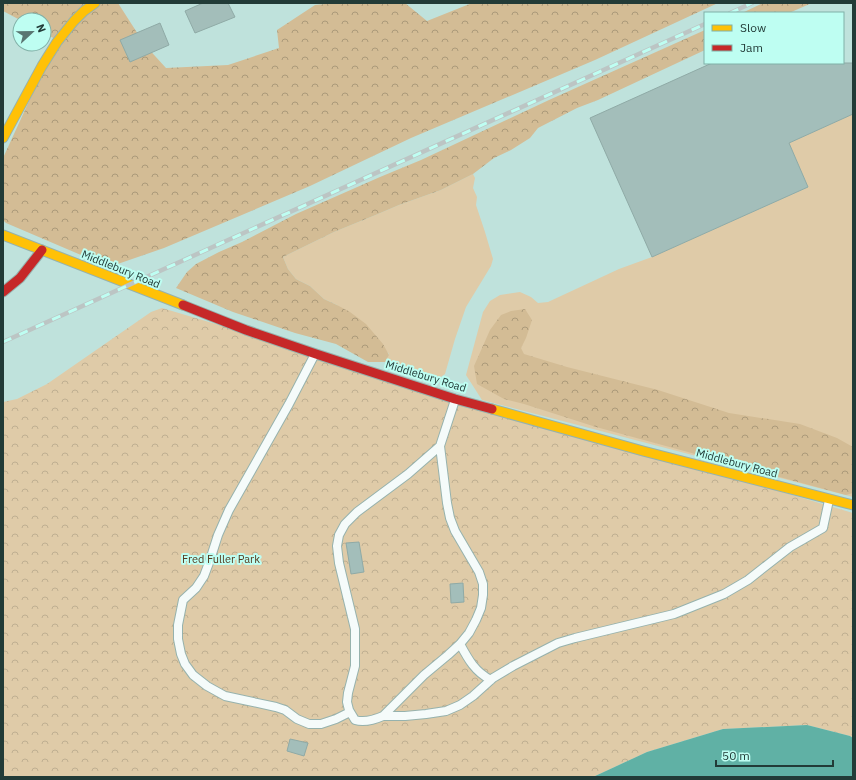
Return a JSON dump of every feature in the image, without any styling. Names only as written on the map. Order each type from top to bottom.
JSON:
[{"type":"street","points":[[3,138],[38,73],[58,40],[71,23],[95,3]]},
{"type":"street","name":"Middlebury Road","points":[[3,235],[246,330],[455,399],[643,451],[853,505]]},
{"type":"street","points":[[3,292],[24,275],[42,250]]},
{"type":"lane","points":[[316,354],[230,510],[218,535],[204,576],[196,588],[183,600],[178,625],[178,639],[185,664],[193,675],[207,686],[225,696],[285,710],[298,719],[309,724],[321,724],[350,712]]},
{"type":"lane","points":[[440,446],[408,474],[357,512],[345,524],[339,535],[337,546],[355,636],[355,666],[347,702],[350,712],[355,720],[360,722],[383,716],[424,675],[460,644],[469,633],[481,608],[483,584],[479,572],[450,518],[446,502],[440,446],[455,399]]},
{"type":"lane","points":[[383,716],[405,716],[446,711],[460,705],[490,680],[513,666],[558,643],[674,614],[724,594],[748,580],[790,547],[823,528],[829,499]]},
{"type":"lane","points":[[460,644],[469,661],[477,671],[485,678],[490,680]]},
{"type":"green space","points":[[3,3],[118,3],[145,45],[166,68],[228,65],[279,48],[277,30],[315,5],[334,3],[405,3],[427,21],[472,3],[718,3],[595,60],[411,138],[310,186],[164,248],[109,267],[6,223],[3,220],[3,158],[57,40],[52,37],[52,12],[12,12],[12,16],[3,11]]},
{"type":"green space","points":[[763,3],[812,3],[791,12],[744,12]]},
{"type":"green space","points":[[704,30],[704,50],[598,100],[577,108],[538,128],[530,138],[511,150],[494,158],[473,174],[441,190],[399,205],[334,232],[283,257],[288,269],[296,279],[310,286],[324,299],[350,312],[366,324],[383,344],[389,355],[385,362],[368,362],[336,344],[295,333],[233,312],[176,288],[187,272],[196,264],[219,252],[242,242],[296,214],[421,160],[549,100]]},
{"type":"green space","points":[[853,114],[853,497],[482,400],[466,375],[483,312],[490,301],[500,295],[520,292],[531,297],[538,303],[548,302],[619,269],[652,257],[808,187],[789,143]]},
{"type":"green space","points":[[473,174],[475,178],[473,188],[477,197],[476,205],[493,259],[491,266],[466,307],[445,374],[435,381],[388,367],[385,362],[389,354],[337,305],[324,299],[310,286],[296,279],[288,269],[283,257],[334,232],[399,205],[441,190]]},
{"type":"green space","name":"Fred Fuller Park","points":[[162,308],[853,513],[853,738],[807,725],[723,729],[647,752],[593,777],[3,777],[3,402],[17,399],[47,384],[151,312]]},
{"type":"green space","points":[[525,309],[532,320],[521,348],[524,354],[567,367],[658,390],[729,413],[800,424],[837,438],[853,447],[853,493],[846,495],[596,427],[504,399],[477,384],[474,366],[490,330],[501,315],[511,311]]},
{"type":"shaded area","points":[[807,725],[853,738],[853,777],[593,777],[647,752],[723,729]]},
{"type":"building","points":[[203,3],[228,3],[235,17],[195,33],[185,11]]},
{"type":"building","points":[[160,23],[169,45],[130,62],[120,40]]},
{"type":"building","points":[[853,63],[853,114],[789,143],[808,187],[652,257],[590,118],[710,64]]},
{"type":"building","points":[[359,542],[364,572],[351,574],[346,543]]},
{"type":"building","points":[[463,583],[464,602],[451,603],[450,584]]},
{"type":"building","points":[[290,739],[308,743],[304,756],[287,751]]},
{"type":"railway","points":[[732,12],[752,3]]},
{"type":"railway","points":[[3,342],[704,24]]},
{"type":"traffic: slow","points":[[3,138],[42,66],[57,42],[74,21],[95,3]]},
{"type":"traffic: slow","points":[[3,235],[183,305]]},
{"type":"traffic: slow","points":[[492,409],[643,451],[853,505]]},
{"type":"traffic: jam","points":[[3,292],[20,278],[42,250]]},
{"type":"traffic: jam","points":[[183,305],[246,330],[316,354],[455,399],[492,409]]}]
